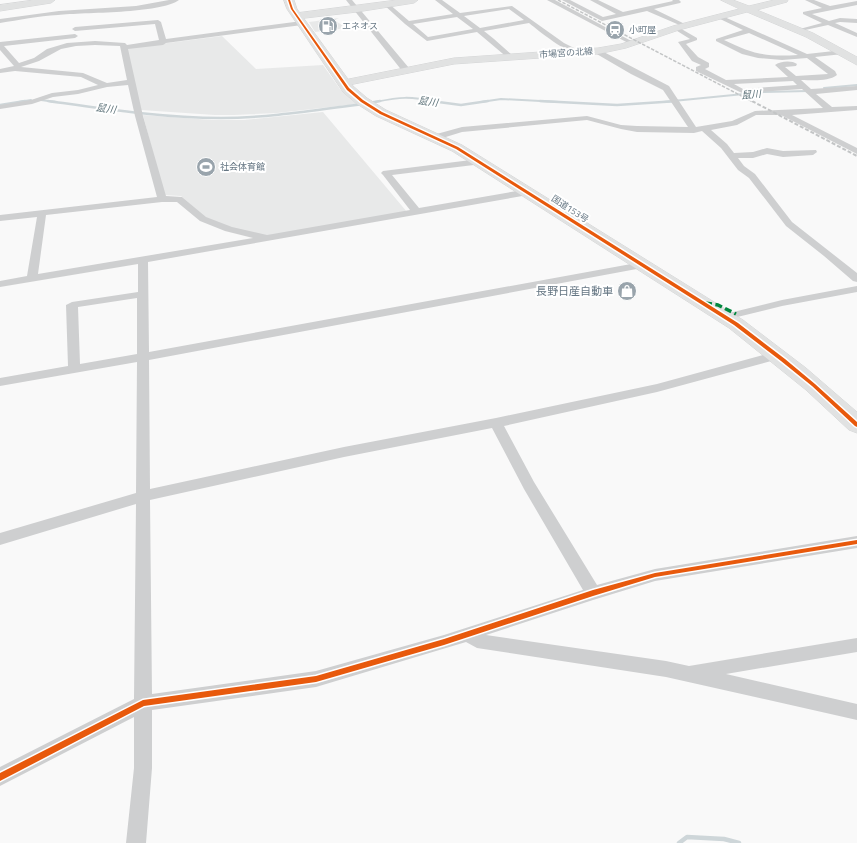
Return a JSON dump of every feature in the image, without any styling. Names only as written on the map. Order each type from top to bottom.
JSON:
[{"type":"highway","name":"国道153号","points":[[289,0],[292,9],[344,83],[366,104],[436,137],[479,162],[725,317],[778,355],[840,408],[857,425]]},
{"type":"street","points":[[0,8],[50,0]]},
{"type":"street","points":[[0,21],[66,12],[144,8],[176,0]]},
{"type":"street","points":[[349,0],[406,70]]},
{"type":"street","points":[[124,47],[164,43],[414,0]]},
{"type":"street","points":[[438,0],[492,40],[509,57]]},
{"type":"street","points":[[550,0],[632,43]]},
{"type":"street","points":[[565,0],[602,19],[678,2],[676,0]]},
{"type":"street","points":[[596,1],[612,0]]},
{"type":"street","points":[[725,0],[843,52],[857,62]]},
{"type":"street","name":"市場宮の北線","points":[[344,83],[454,61],[598,51],[632,43],[681,27],[784,0]]},
{"type":"street","points":[[808,0],[828,8]]},
{"type":"street","points":[[596,1],[623,15]]},
{"type":"street","points":[[386,4],[427,40],[530,22]]},
{"type":"street","points":[[857,4],[805,13],[857,35]]},
{"type":"street","points":[[407,23],[510,7],[562,44],[578,52]]},
{"type":"street","points":[[648,9],[707,39],[749,54],[772,58],[843,52]]},
{"type":"street","points":[[76,12],[75,33],[81,44]]},
{"type":"street","points":[[720,17],[806,56],[833,75],[826,77],[725,82]]},
{"type":"street","points":[[798,31],[840,20],[857,21]]},
{"type":"street","points":[[107,85],[96,82],[83,75],[16,67],[0,45],[158,22],[164,43]]},
{"type":"street","points":[[750,30],[707,39],[681,42],[695,59],[706,65],[699,69],[742,91],[857,88]]},
{"type":"street","points":[[0,71],[40,58],[48,51],[98,42],[123,44],[138,112],[162,199]]},
{"type":"street","points":[[598,51],[634,72],[666,88],[694,130]]},
{"type":"street","points":[[817,63],[779,65],[830,110]]},
{"type":"street","points":[[0,107],[34,101],[52,95],[78,92],[107,85],[131,82]]},
{"type":"street","points":[[436,137],[462,130],[587,118],[621,127],[694,130],[734,122],[754,113],[782,113],[857,108]]},
{"type":"street","points":[[782,113],[857,151]]},
{"type":"street","points":[[705,129],[732,156],[741,168],[752,176],[789,224],[828,254],[857,279]]},
{"type":"street","points":[[732,156],[753,155],[768,151],[783,154],[813,152]]},
{"type":"street","points":[[417,212],[386,173],[479,162]]},
{"type":"street","points":[[0,284],[528,192]]},
{"type":"street","points":[[0,218],[162,199],[179,199],[203,219],[229,229],[269,238]]},
{"type":"street","points":[[32,278],[42,213]]},
{"type":"street","points":[[136,843],[143,768],[143,260]]},
{"type":"street","points":[[0,382],[642,265]]},
{"type":"street","points":[[725,317],[782,303],[857,289]]},
{"type":"street","points":[[74,368],[72,305],[143,294]]},
{"type":"street","points":[[0,539],[143,496],[344,452],[496,423],[657,388],[778,355]]},
{"type":"street","points":[[496,423],[529,485],[593,593]]},
{"type":"street","points":[[0,777],[143,703],[316,679],[468,634],[593,593],[655,575],[857,542]]},
{"type":"street","points":[[468,634],[477,641],[686,674],[857,712]]},
{"type":"street","points":[[686,674],[857,645]]},
{"type":"shaded area","name":"エネオス","points":[[339,18],[335,20],[347,28],[315,32],[309,22]]},
{"type":"shaded area","points":[[222,36],[256,69],[323,65],[340,89],[357,104],[277,113],[234,115],[141,110],[127,51],[129,48]]},
{"type":"shaded area","points":[[323,112],[407,212],[265,236],[231,228],[206,218],[181,196],[164,195],[143,115],[212,120],[244,120]]},
{"type":"waterway","name":"鼠川","points":[[824,88],[857,85]]},
{"type":"waterway","name":"鼠川","points":[[663,102],[764,92],[808,91]]},
{"type":"waterway","name":"鼠川","points":[[375,102],[405,98],[436,102]]},
{"type":"waterway","name":"鼠川","points":[[481,102],[501,99],[559,102]]},
{"type":"waterway","name":"鼠川","points":[[25,101],[31,100]]},
{"type":"waterway","name":"鼠川","points":[[41,100],[56,102]]},
{"type":"waterway","name":"鼠川","points":[[0,105],[25,101]]},
{"type":"waterway","name":"鼠川","points":[[19,102],[25,101]]},
{"type":"waterway","name":"鼠川","points":[[48,101],[156,115],[199,118],[239,118],[363,104]]},
{"type":"waterway","name":"鼠川","points":[[369,103],[380,101]]},
{"type":"waterway","name":"鼠川","points":[[431,101],[461,105],[488,101]]},
{"type":"waterway","name":"鼠川","points":[[540,101],[617,105],[663,102]]},
{"type":"waterway","name":"鼠川","points":[[663,102],[678,101]]},
{"type":"waterway","points":[[679,843],[687,837],[724,839],[739,843]]},
{"type":"railway","points":[[558,0],[753,102]]},
{"type":"railway","points":[[752,101],[857,156]]},
{"type":"marked path","points":[[705,303],[718,305],[736,314]]},
{"type":"cycle path","points":[[289,0],[292,9],[348,89],[362,101],[381,113],[457,148],[736,324],[814,385],[857,425]]},
{"type":"cycle path","points":[[0,777],[143,703],[316,679],[444,642],[593,593],[655,575],[857,542]]},
{"type":"place","name":"エネオス","points":[[328,26]]},
{"type":"place","name":"小町屋","points":[[615,30]]},
{"type":"place","name":"社会体育館","points":[[206,167]]},
{"type":"place","name":"長野日産自動車","points":[[627,291]]}]
